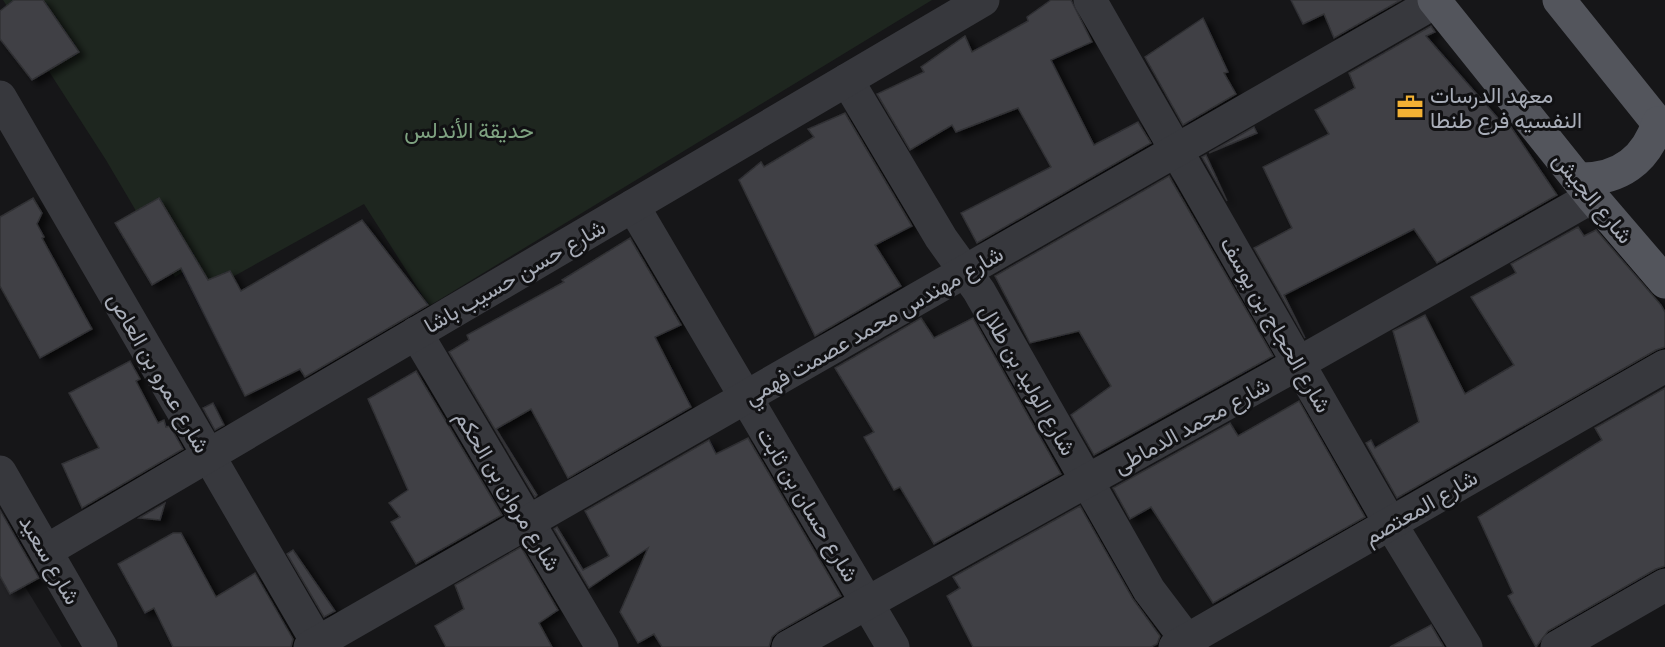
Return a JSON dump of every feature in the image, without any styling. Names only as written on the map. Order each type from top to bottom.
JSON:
[{"type":"main road","points":[[1559,0],[1661,127],[1629,167],[1596,180],[1585,188]]},
{"type":"main road","name":"شارع الجيش","points":[[1435,1],[1585,188],[1665,282]]},
{"type":"street","name":"شارع حسن حسيب باشا","points":[[46,551],[983,0]]},
{"type":"street","name":"شارع الحجاج بن يوسف","points":[[1090,0],[1390,523],[1466,647]]},
{"type":"street","name":"شارع مهندس محمد عصمت فهمي","points":[[316,646],[1435,1]]},
{"type":"street","name":"شارع الوليد بن طلال","points":[[847,80],[941,238],[965,272],[1149,590],[1185,645]]},
{"type":"street","name":"شارع عمرو بن العاص","points":[[0,97],[209,455],[316,646]]},
{"type":"street","name":"شارع محمد الدماطى","points":[[788,647],[1299,363],[1585,188]]},
{"type":"street","name":"شارع حسان بن ثابت","points":[[633,206],[893,647]]},
{"type":"street","name":"شارع مروان بن الحكم","points":[[416,333],[602,647]]},
{"type":"street","name":"شارع المعتصم","points":[[1185,645],[1390,523],[1665,366]]},
{"type":"street","name":"شارع سعيد","points":[[0,472],[101,647]]},
{"type":"street","points":[[1557,647],[1665,585]]},
{"type":"shaded area","points":[[0,546],[62,647],[0,647]]},
{"type":"green space","name":"حديقة الأندلس","points":[[3,0],[932,0],[429,306],[364,204],[211,289],[195,264],[175,277],[106,160]]},
{"type":"building","points":[[14,0],[43,0],[79,52],[32,80],[0,39],[0,11]]},
{"type":"building","points":[[1051,0],[1071,0],[1092,42],[1051,60],[1094,145],[1138,122],[1151,143],[977,243],[961,213],[1051,167],[1018,108],[956,132],[952,125],[910,150],[877,94],[924,72],[921,67],[965,36],[972,52],[1028,21],[1027,17]]},
{"type":"building","points":[[1291,0],[1401,0],[1334,38],[1324,14],[1303,24]]},
{"type":"building","points":[[1203,18],[1228,72],[1224,73],[1236,94],[1183,125],[1145,57]]},
{"type":"building","points":[[1431,26],[1435,32],[1426,36],[1503,124],[1507,121],[1557,195],[1437,263],[1414,229],[1284,295],[1305,338],[1254,248],[1292,228],[1263,167],[1329,134],[1315,110],[1355,88],[1349,73]]},
{"type":"building","points":[[845,113],[912,226],[875,245],[901,286],[815,336],[739,180],[761,162],[764,167],[814,137],[808,129]]},
{"type":"building","points":[[1254,127],[1257,133],[1209,153]]},
{"type":"building","points":[[1206,155],[1227,201],[1202,157]]},
{"type":"building","points":[[1169,176],[1273,356],[1094,455],[1071,415],[1111,386],[1079,331],[1030,343],[995,276]]},
{"type":"building","points":[[33,198],[42,213],[37,224],[44,237],[42,238],[92,329],[40,358],[0,286],[0,217]]},
{"type":"building","points":[[159,198],[208,280],[230,271],[241,291],[362,220],[428,305],[305,377],[300,369],[245,396],[181,268],[152,285],[115,223]]},
{"type":"building","points":[[1578,227],[1584,236],[1596,230],[1661,305],[1665,312],[1665,347],[1656,350],[1397,498],[1366,443],[1371,440],[1375,448],[1419,422],[1393,331],[1425,315],[1465,394],[1514,365],[1471,297],[1516,273],[1511,264]]},
{"type":"building","points":[[630,238],[681,325],[655,337],[691,407],[568,478],[531,409],[496,429],[537,495],[535,497],[449,352],[469,340],[467,335],[564,282],[562,280]]},
{"type":"building","points":[[921,318],[934,338],[973,318],[1061,474],[934,544],[900,487],[894,490],[864,437],[874,432],[835,368]]},
{"type":"building","points":[[130,361],[140,379],[136,381],[158,423],[164,420],[166,427],[170,426],[183,449],[82,508],[62,464],[99,448],[69,393]]},
{"type":"building","points":[[416,371],[502,515],[416,564],[391,522],[400,517],[389,503],[408,490],[368,399]]},
{"type":"building","points":[[1665,388],[1665,566],[1548,631],[1536,647],[1508,596],[1513,593],[1478,517],[1602,440],[1595,428]]},
{"type":"building","points":[[1299,401],[1365,517],[1213,603],[1151,507],[1130,519],[1113,488],[1230,423],[1238,436]]},
{"type":"building","points":[[213,403],[224,425],[215,430],[203,408]]},
{"type":"building","points":[[748,438],[841,596],[779,631],[772,637],[769,647],[662,647],[654,634],[638,643],[620,612],[648,548],[589,588],[554,529],[557,527],[583,570],[609,556],[585,511],[709,440],[716,454]]},
{"type":"building","points":[[165,503],[160,520],[139,518]]},
{"type":"building","points":[[1080,506],[1133,599],[1160,636],[1157,644],[1151,647],[973,647],[947,596],[960,588],[953,577]]},
{"type":"building","points":[[0,510],[39,578],[10,594],[0,576]]},
{"type":"building","points":[[173,533],[181,533],[216,597],[255,573],[293,639],[291,647],[173,647],[154,608],[145,613],[118,564]]},
{"type":"building","points":[[521,547],[558,610],[539,623],[552,647],[446,647],[435,626],[464,609],[455,585]]},
{"type":"building","points":[[293,550],[335,611],[324,617],[287,554]]},
{"type":"building","points":[[1431,625],[1444,647],[1390,647]]},
{"type":"place","name":"معهد الدرسات النفسيه فرع طنطا","points":[[1410,107]]}]
